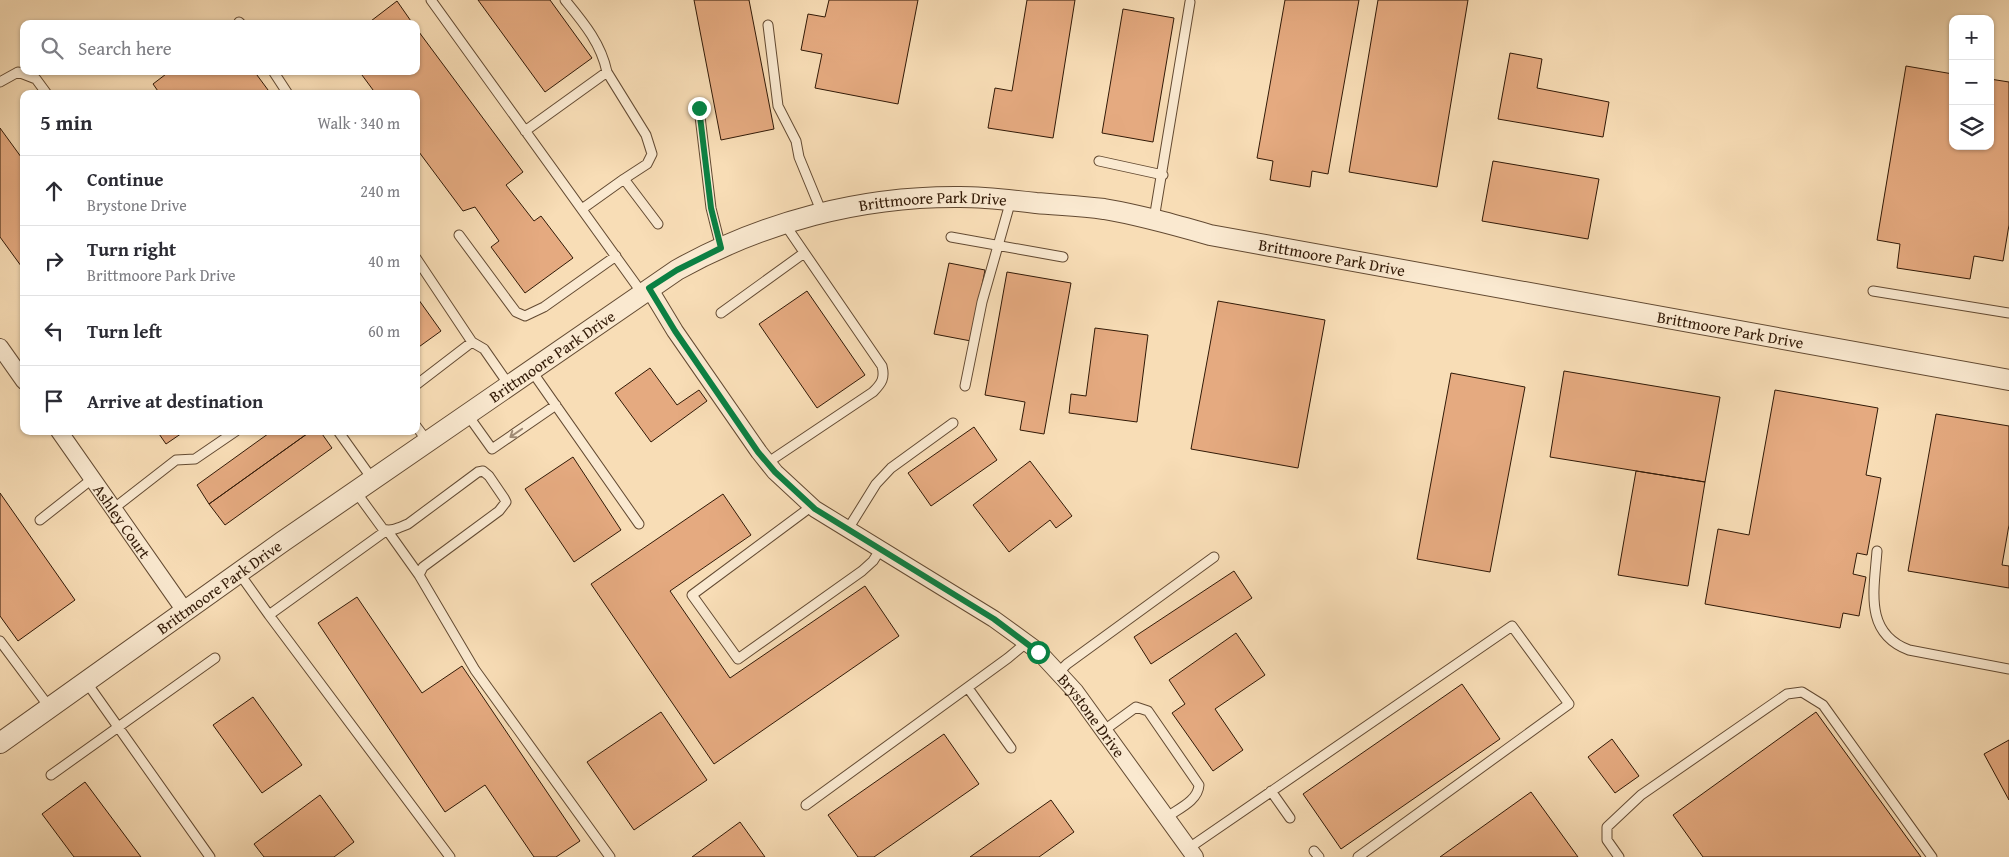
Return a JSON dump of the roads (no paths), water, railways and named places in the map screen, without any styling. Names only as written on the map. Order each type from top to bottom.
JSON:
[{"type":"street","name":"Brittmoore Park Drive","points":[[0,743],[373,480],[422,434],[467,414],[677,270],[721,248],[784,223],[822,213],[887,202],[962,196],[1103,209],[1154,219],[1220,237],[2009,380]]},
{"type":"street","name":"Brystone Drive","points":[[646,290],[767,463],[794,492],[812,506],[880,550],[994,619],[1038,652],[1075,691],[1192,853]]},
{"type":"street","points":[[0,347],[20,371]]},
{"type":"street","name":"Ashley Court","points":[[62,435],[185,611]]},
{"type":"lane","points":[[430,0],[616,256],[646,290]]},
{"type":"lane","points":[[565,0],[597,42],[604,58],[607,72],[646,135],[652,154],[648,164],[582,209]]},
{"type":"lane","points":[[1154,219],[1163,175],[1190,2]]},
{"type":"lane","points":[[768,25],[778,106],[796,141],[800,157],[822,213]]},
{"type":"lane","points":[[0,82],[18,72],[20,73]]},
{"type":"lane","points":[[525,131],[607,72]]},
{"type":"lane","points":[[26,75],[36,79],[44,90]]},
{"type":"lane","points":[[276,75],[285,90]]},
{"type":"lane","points":[[699,108],[711,208],[721,248]]},
{"type":"lane","points":[[1099,161],[1163,175]]},
{"type":"lane","points":[[624,179],[658,224]]},
{"type":"lane","points":[[964,386],[982,302],[1011,200]]},
{"type":"lane","points":[[767,463],[873,392],[881,384],[884,376],[882,366],[784,223]]},
{"type":"lane","points":[[459,235],[516,312],[525,316],[544,307],[616,256]]},
{"type":"lane","points":[[951,237],[1063,257]]},
{"type":"lane","points":[[721,313],[804,254]]},
{"type":"lane","points":[[420,264],[472,342],[484,349],[509,385]]},
{"type":"lane","points":[[1873,291],[2009,314]]},
{"type":"lane","points":[[420,381],[472,342]]},
{"type":"lane","points":[[531,370],[639,524]]},
{"type":"lane","points":[[467,414],[492,449],[556,405]]},
{"type":"lane","points":[[848,529],[876,484],[891,468],[953,423]]},
{"type":"lane","points":[[113,509],[176,460],[195,458],[230,435]]},
{"type":"lane","points":[[341,435],[373,480]]},
{"type":"lane","points":[[356,492],[383,529],[396,530],[408,524],[478,472],[483,471],[489,476],[506,502],[499,511],[423,567],[419,575]]},
{"type":"lane","points":[[40,520],[92,479]]},
{"type":"lane","points":[[812,506],[692,595],[738,659],[862,571],[873,561],[880,550]]},
{"type":"lane","points":[[387,530],[419,575],[475,670],[610,857]]},
{"type":"lane","points":[[269,615],[387,530]]},
{"type":"lane","points":[[1877,551],[1874,607],[1878,623],[1886,637],[1898,646],[1909,650],[2009,669]]},
{"type":"lane","points":[[1058,673],[1067,664],[1214,557]]},
{"type":"lane","points":[[239,573],[450,857]]},
{"type":"lane","points":[[1192,853],[1271,791],[1512,626],[1569,704],[1358,857]]},
{"type":"lane","points":[[0,641],[50,708]]},
{"type":"lane","points":[[806,806],[968,688],[1026,643]]},
{"type":"lane","points":[[51,774],[215,658]]},
{"type":"lane","points":[[87,682],[210,857]]},
{"type":"lane","points":[[968,688],[1011,748]]},
{"type":"lane","points":[[1619,857],[1607,840],[1607,827],[1641,795],[1787,694],[1802,692],[1823,705],[1932,857]]},
{"type":"lane","points":[[1103,730],[1136,706],[1148,711],[1199,785],[1196,795],[1166,817]]},
{"type":"lane","points":[[1271,791],[1290,818]]}]
